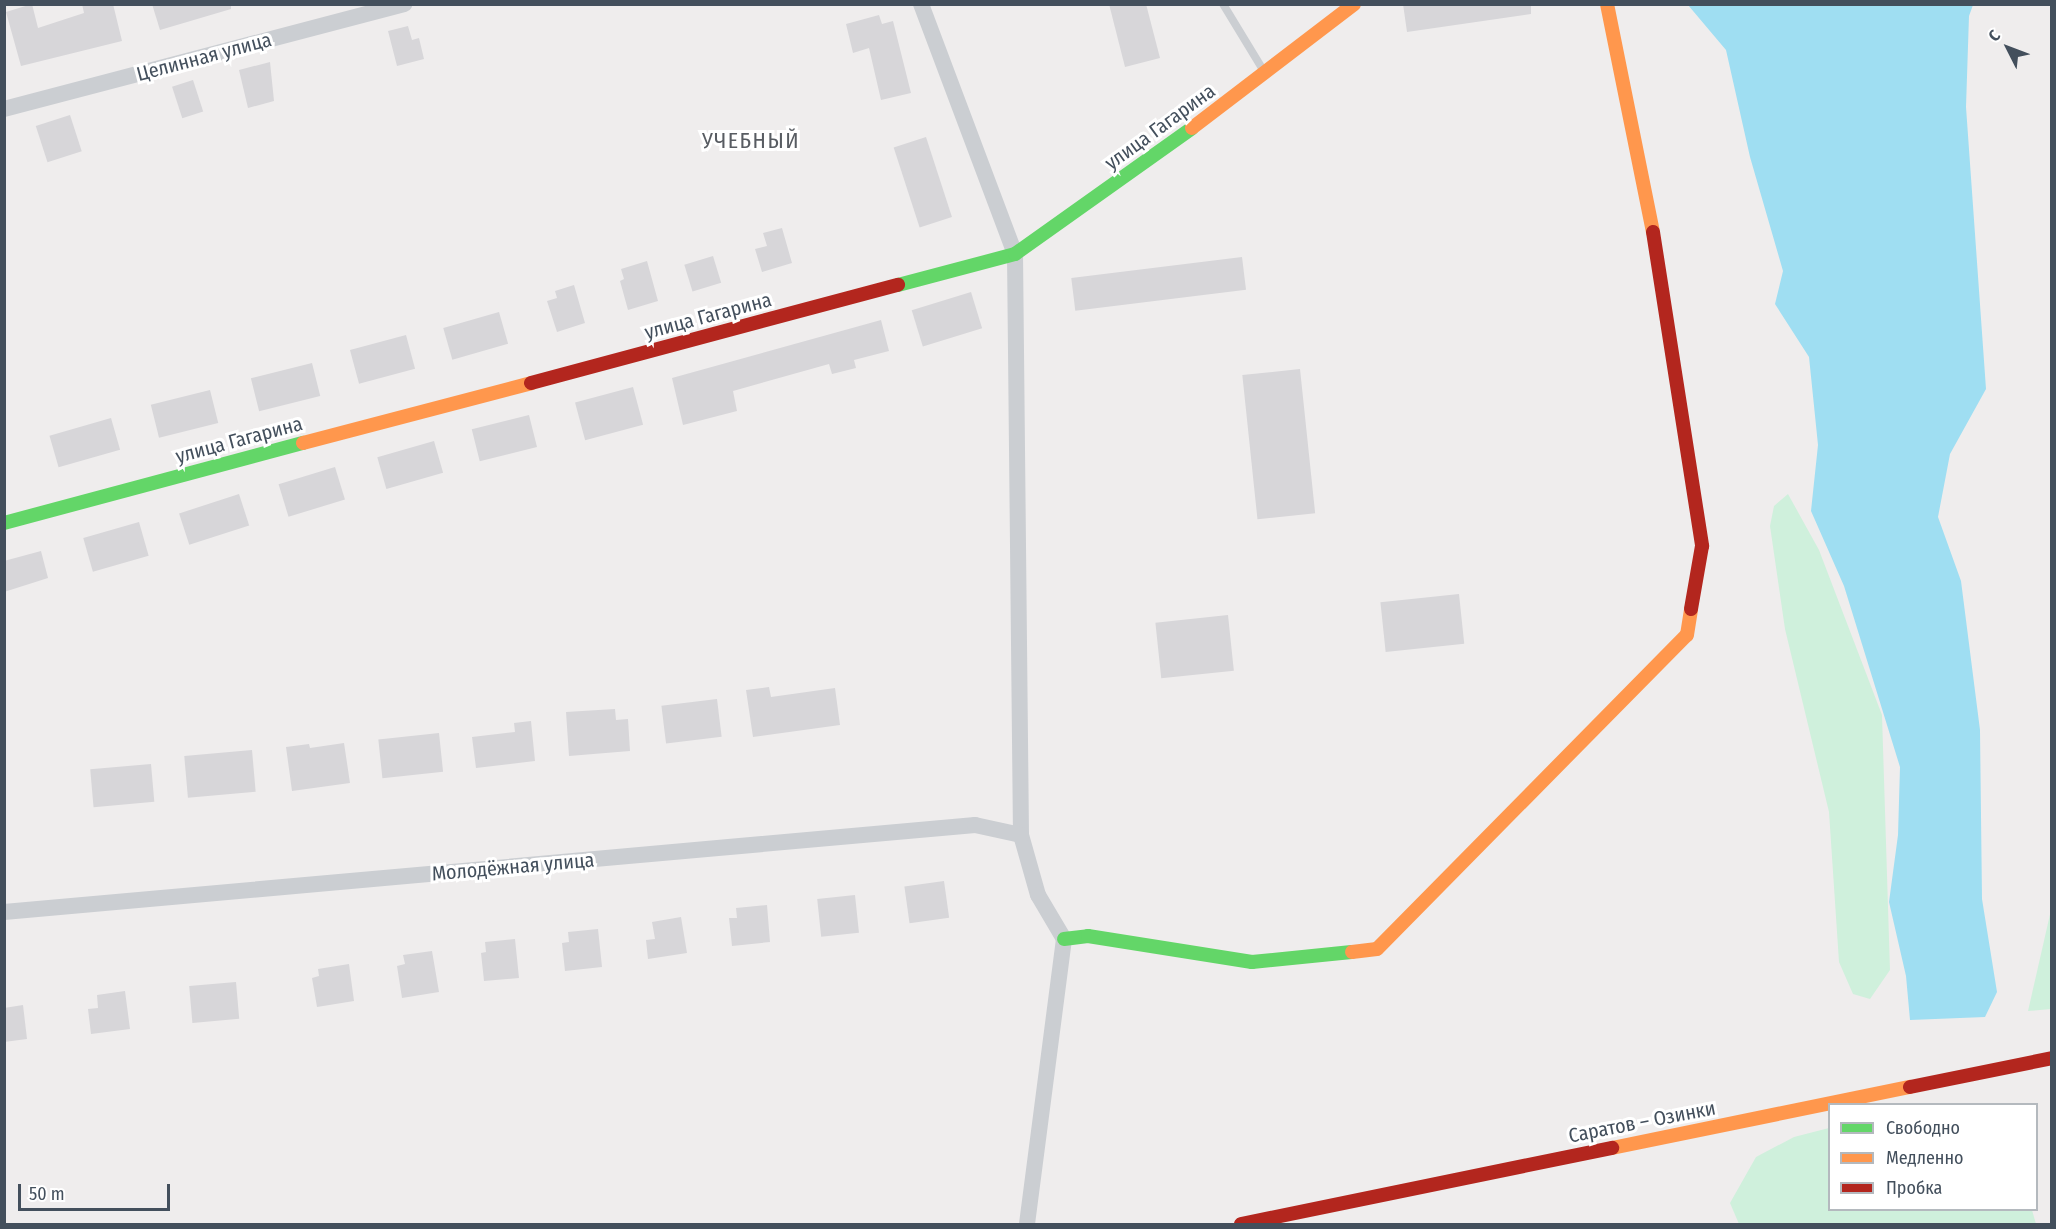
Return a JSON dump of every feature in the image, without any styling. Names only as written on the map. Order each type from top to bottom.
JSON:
[{"type":"main road","name":"улица Гагарина","points":[[4,523],[1015,254],[1266,75],[1354,4]]},
{"type":"main road","points":[[1064,939],[1088,936],[1252,962],[1377,949],[1687,635],[1702,546],[1644,175],[1606,4]]},
{"type":"main road","name":"Саратов – Озинки","points":[[1832,1103],[2052,1058]]},
{"type":"main road","name":"Саратов – Озинки","points":[[1241,1224],[1828,1104]]},
{"type":"street","name":"Целинная улица","points":[[4,109],[404,4]]},
{"type":"street","points":[[921,4],[1015,254],[1021,835],[1038,896],[1064,939],[1027,1224]]},
{"type":"street","name":"Молодёжная улица","points":[[4,912],[975,825],[1021,835]]},
{"type":"lane","points":[[1222,4],[1266,75]]},
{"type":"green space","points":[[1788,494],[1819,550],[1882,715],[1890,970],[1870,999],[1853,994],[1839,962],[1829,812],[1785,629],[1770,526],[1774,506]]},
{"type":"green space","points":[[2051,910],[2051,1009],[2028,1011]]},
{"type":"green space","points":[[1828,1128],[1828,1211],[2032,1211],[2036,1224],[1739,1224],[1730,1203],[1756,1157],[1794,1137]]},
{"type":"water","points":[[1688,5],[1973,5],[1969,16],[1966,107],[1986,389],[1950,454],[1938,517],[1961,581],[1980,730],[1982,899],[1997,992],[1985,1017],[1910,1020],[1906,976],[1889,902],[1898,835],[1900,767],[1844,586],[1811,511],[1818,445],[1809,357],[1775,304],[1783,271],[1750,157],[1726,50]]},
{"type":"building","points":[[32,4],[38,28],[84,13],[82,4],[113,4],[122,41],[21,66],[6,12]]},
{"type":"building","points":[[152,4],[231,4],[231,9],[160,30]]},
{"type":"building","points":[[1109,4],[1146,4],[1160,58],[1125,67]]},
{"type":"building","points":[[1403,4],[1531,4],[1531,14],[1407,32]]},
{"type":"building","points":[[879,15],[882,24],[893,21],[911,93],[881,100],[869,48],[853,53],[846,24]]},
{"type":"building","points":[[408,26],[412,40],[419,38],[424,59],[397,66],[388,31]]},
{"type":"building","points":[[270,62],[274,101],[248,108],[239,70]]},
{"type":"building","points":[[193,80],[203,111],[182,118],[172,87]]},
{"type":"building","points":[[70,115],[82,151],[48,162],[36,126]]},
{"type":"building","points":[[926,137],[952,217],[920,227],[894,148]]},
{"type":"building","points":[[782,228],[792,263],[762,272],[755,249],[767,246],[763,233]]},
{"type":"building","points":[[713,256],[721,283],[692,292],[684,265]]},
{"type":"building","points":[[1242,257],[1246,290],[1075,311],[1071,278]]},
{"type":"building","points":[[647,261],[658,301],[628,310],[620,281],[624,279],[621,269]]},
{"type":"building","points":[[574,285],[585,323],[557,332],[547,301],[557,298],[555,291]]},
{"type":"building","points":[[971,292],[982,328],[923,346],[912,310]]},
{"type":"building","points":[[499,312],[508,344],[452,360],[443,328]]},
{"type":"building","points":[[881,320],[889,351],[854,360],[856,368],[832,374],[829,364],[733,391],[737,411],[683,425],[672,378]]},
{"type":"building","points":[[406,335],[415,369],[359,384],[350,350]]},
{"type":"building","points":[[312,363],[320,396],[259,411],[251,378]]},
{"type":"building","points":[[1300,369],[1315,513],[1257,519],[1242,375]]},
{"type":"building","points":[[633,387],[643,425],[585,440],[575,403]]},
{"type":"building","points":[[210,390],[218,423],[159,438],[151,405]]},
{"type":"building","points":[[529,415],[537,447],[480,461],[472,429]]},
{"type":"building","points":[[111,418],[120,450],[59,467],[49,436]]},
{"type":"building","points":[[434,441],[443,473],[386,489],[377,457]]},
{"type":"building","points":[[335,467],[345,500],[289,517],[279,484]]},
{"type":"building","points":[[239,494],[249,525],[189,545],[179,513]]},
{"type":"building","points":[[139,522],[149,556],[93,572],[83,538]]},
{"type":"building","points":[[41,551],[48,578],[4,592],[4,561]]},
{"type":"building","points":[[1459,594],[1464,644],[1386,652],[1380,602]]},
{"type":"building","points":[[1228,615],[1234,671],[1161,678],[1155,623]]},
{"type":"building","points":[[769,687],[771,697],[835,688],[840,725],[753,737],[746,690]]},
{"type":"building","points":[[717,699],[722,737],[666,744],[661,706]]},
{"type":"building","points":[[615,709],[616,720],[628,719],[630,751],[569,756],[566,712]]},
{"type":"building","points":[[531,721],[535,761],[476,768],[472,737],[515,732],[514,723]]},
{"type":"building","points":[[439,733],[443,772],[382,778],[378,739]]},
{"type":"building","points":[[344,743],[350,783],[292,791],[286,747],[309,744],[310,748]]},
{"type":"building","points":[[252,750],[256,792],[188,798],[184,756]]},
{"type":"building","points":[[151,764],[154,802],[94,807],[90,769]]},
{"type":"building","points":[[944,881],[949,918],[910,923],[904,887]]},
{"type":"building","points":[[855,895],[859,933],[821,937],[817,899]]},
{"type":"building","points":[[767,905],[770,942],[732,946],[729,918],[737,918],[736,908]]},
{"type":"building","points":[[681,917],[687,953],[648,959],[646,940],[655,939],[652,922]]},
{"type":"building","points":[[598,929],[602,967],[565,971],[562,943],[569,942],[568,932]]},
{"type":"building","points":[[515,939],[519,978],[484,981],[481,953],[486,952],[485,942]]},
{"type":"building","points":[[432,951],[439,992],[402,998],[397,966],[405,964],[403,955]]},
{"type":"building","points":[[349,964],[354,1001],[317,1007],[312,978],[319,976],[318,969]]},
{"type":"building","points":[[236,982],[239,1019],[192,1023],[189,986]]},
{"type":"building","points":[[125,991],[130,1029],[91,1034],[88,1009],[98,1008],[97,995]]},
{"type":"building","points":[[23,1005],[27,1039],[4,1042],[4,1008]]},
{"type":"traffic: fast","points":[[898,285],[1015,254],[1192,128]]},
{"type":"traffic: fast","points":[[4,523],[303,443]]},
{"type":"traffic: fast","points":[[1064,939],[1088,936],[1252,962],[1352,952]]},
{"type":"traffic: slow","points":[[1192,128],[1354,4]]},
{"type":"traffic: slow","points":[[1607,4],[1653,232]]},
{"type":"traffic: slow","points":[[303,443],[531,383]]},
{"type":"traffic: slow","points":[[1352,952],[1377,949],[1687,635],[1691,609]]},
{"type":"traffic: slow","points":[[1832,1103],[1910,1087]]},
{"type":"traffic: slow","points":[[1612,1148],[1828,1104]]},
{"type":"traffic: jam","points":[[1653,232],[1702,546],[1691,609]]},
{"type":"traffic: jam","points":[[531,383],[898,285]]},
{"type":"traffic: jam","points":[[1910,1087],[2052,1058]]},
{"type":"traffic: jam","points":[[1241,1224],[1612,1148]]},
{"type":"district","name":"УЧЕБНЫЙ","points":[[751,141]]}]
